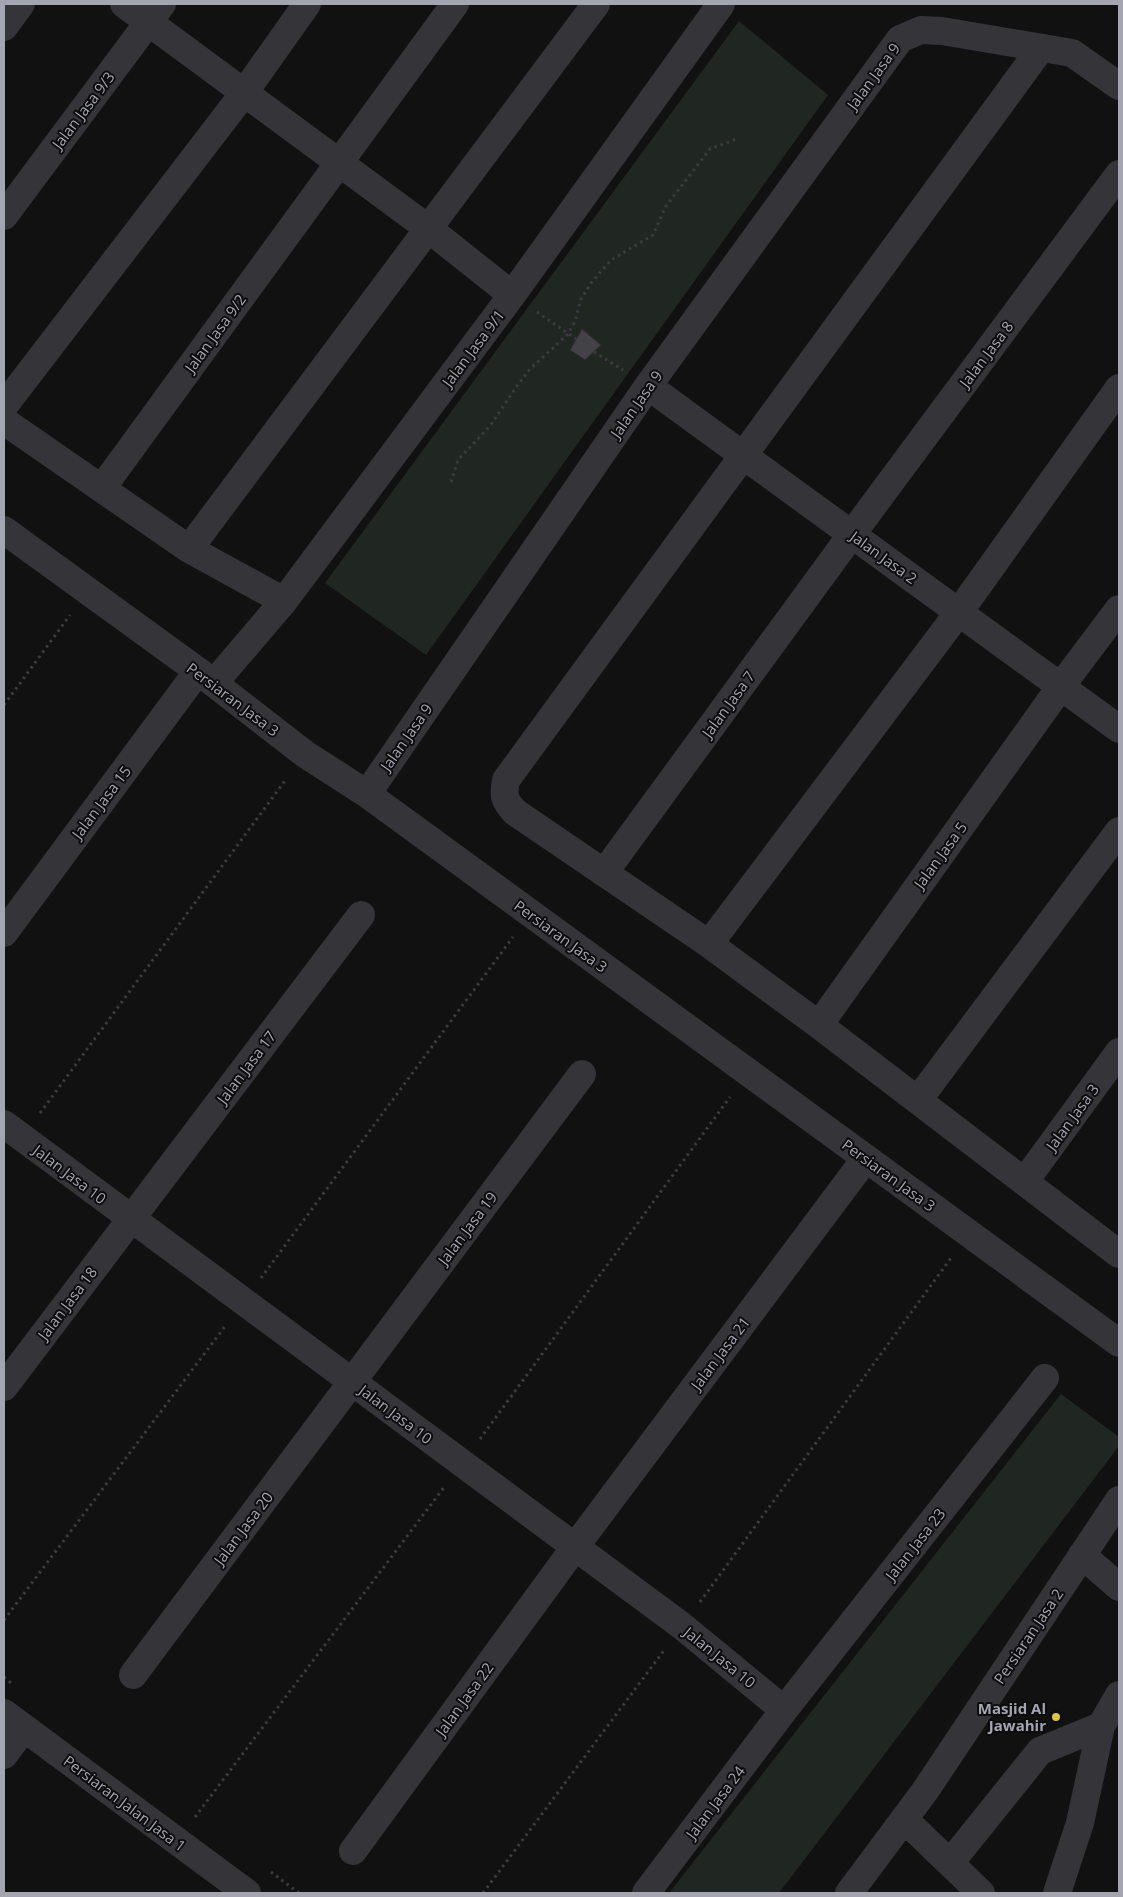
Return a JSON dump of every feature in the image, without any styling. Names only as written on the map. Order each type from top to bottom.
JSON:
[{"type":"street","points":[[4,27],[21,4]]},
{"type":"street","points":[[124,4],[155,13],[244,93],[429,229],[512,295]]},
{"type":"street","points":[[4,406],[244,93],[307,4]]},
{"type":"street","name":"Jalan Jasa 9/2","points":[[102,488],[455,4]]},
{"type":"street","points":[[189,549],[596,4]]},
{"type":"street","name":"Jalan Jasa 9/1","points":[[206,677],[284,601],[512,295],[721,4]]},
{"type":"street","name":"Jalan Jasa 9/3","points":[[4,216],[155,13]]},
{"type":"street","name":"Jalan Jasa 9","points":[[367,794],[648,386],[900,39],[921,30],[942,31],[1041,48]]},
{"type":"street","points":[[1119,86],[1072,53],[1041,48],[506,780],[505,802],[515,812],[709,944],[820,1025],[1119,1254]]},
{"type":"street","name":"Jalan Jasa 8","points":[[852,534],[1119,174]]},
{"type":"street","name":"Jalan Jasa 2","points":[[648,386],[1119,729]]},
{"type":"street","points":[[709,944],[959,612],[1119,388]]},
{"type":"street","points":[[4,420],[189,549],[284,601]]},
{"type":"street","name":"Persiaran Jasa 3","points":[[4,530],[206,677],[305,754],[367,794],[1119,1343]]},
{"type":"street","name":"Jalan Jasa 7","points":[[604,873],[852,534]]},
{"type":"street","name":"Jalan Jasa 5","points":[[820,1025],[1061,686],[1119,609]]},
{"type":"street","name":"Jalan Jasa 15","points":[[4,933],[206,677]]},
{"type":"street","points":[[918,1100],[1119,831]]},
{"type":"street","name":"Jalan Jasa 17","points":[[131,1219],[361,915]]},
{"type":"street","name":"Jalan Jasa 3","points":[[1025,1181],[1119,1052]]},
{"type":"street","name":"Jalan Jasa 19","points":[[352,1382],[582,1074]]},
{"type":"street","name":"Jalan Jasa 10","points":[[13,1131],[682,1626],[784,1710]]},
{"type":"street","name":"Jalan Jasa 21","points":[[575,1547],[866,1158]]},
{"type":"street","name":"Jalan Jasa 18","points":[[4,1387],[131,1219]]},
{"type":"street","name":"Jalan Jasa 23","points":[[784,1710],[1045,1378]]},
{"type":"street","name":"Jalan Jasa 20","points":[[133,1674],[352,1382]]},
{"type":"street","name":"Persiaran Jasa 2","points":[[849,1893],[931,1783],[1119,1500]]},
{"type":"street","name":"Jalan Jasa 22","points":[[353,1850],[575,1547]]},
{"type":"street","points":[[1082,1555],[1119,1587]]},
{"type":"street","points":[[1058,1893],[1080,1823],[1101,1726],[1119,1694]]},
{"type":"street","name":"Jalan Jasa 24","points":[[646,1893],[784,1710]]},
{"type":"street","points":[[4,1755],[14,1720]]},
{"type":"street","name":"Persiaran Jalan Jasa 1","points":[[14,1720],[247,1893]]},
{"type":"street","points":[[950,1863],[1040,1752],[1101,1726]]},
{"type":"street","points":[[904,1819],[981,1893]]},
{"type":"path","points":[[451,482],[458,460],[490,426],[516,386],[530,369],[568,334],[582,299],[591,283],[611,260],[653,235],[666,206],[710,149],[739,138]]},
{"type":"path","points":[[512,295],[576,339]]},
{"type":"path","points":[[4,705],[88,591]]},
{"type":"path","points":[[13,1131],[305,754]]},
{"type":"path","points":[[4,1620],[244,1302],[530,914]]},
{"type":"path","points":[[483,1893],[682,1626],[969,1234]]},
{"type":"shaded area","points":[[739,21],[828,95],[426,655],[325,583]]},
{"type":"shaded area","points":[[1061,1394],[1119,1437],[1119,1446],[779,1893],[669,1893]]},
{"type":"building","points":[[582,329],[601,345],[585,360],[570,350]]},
{"type":"place","name":"Masjid Al Jawahir","points":[[1056,1717]]}]
